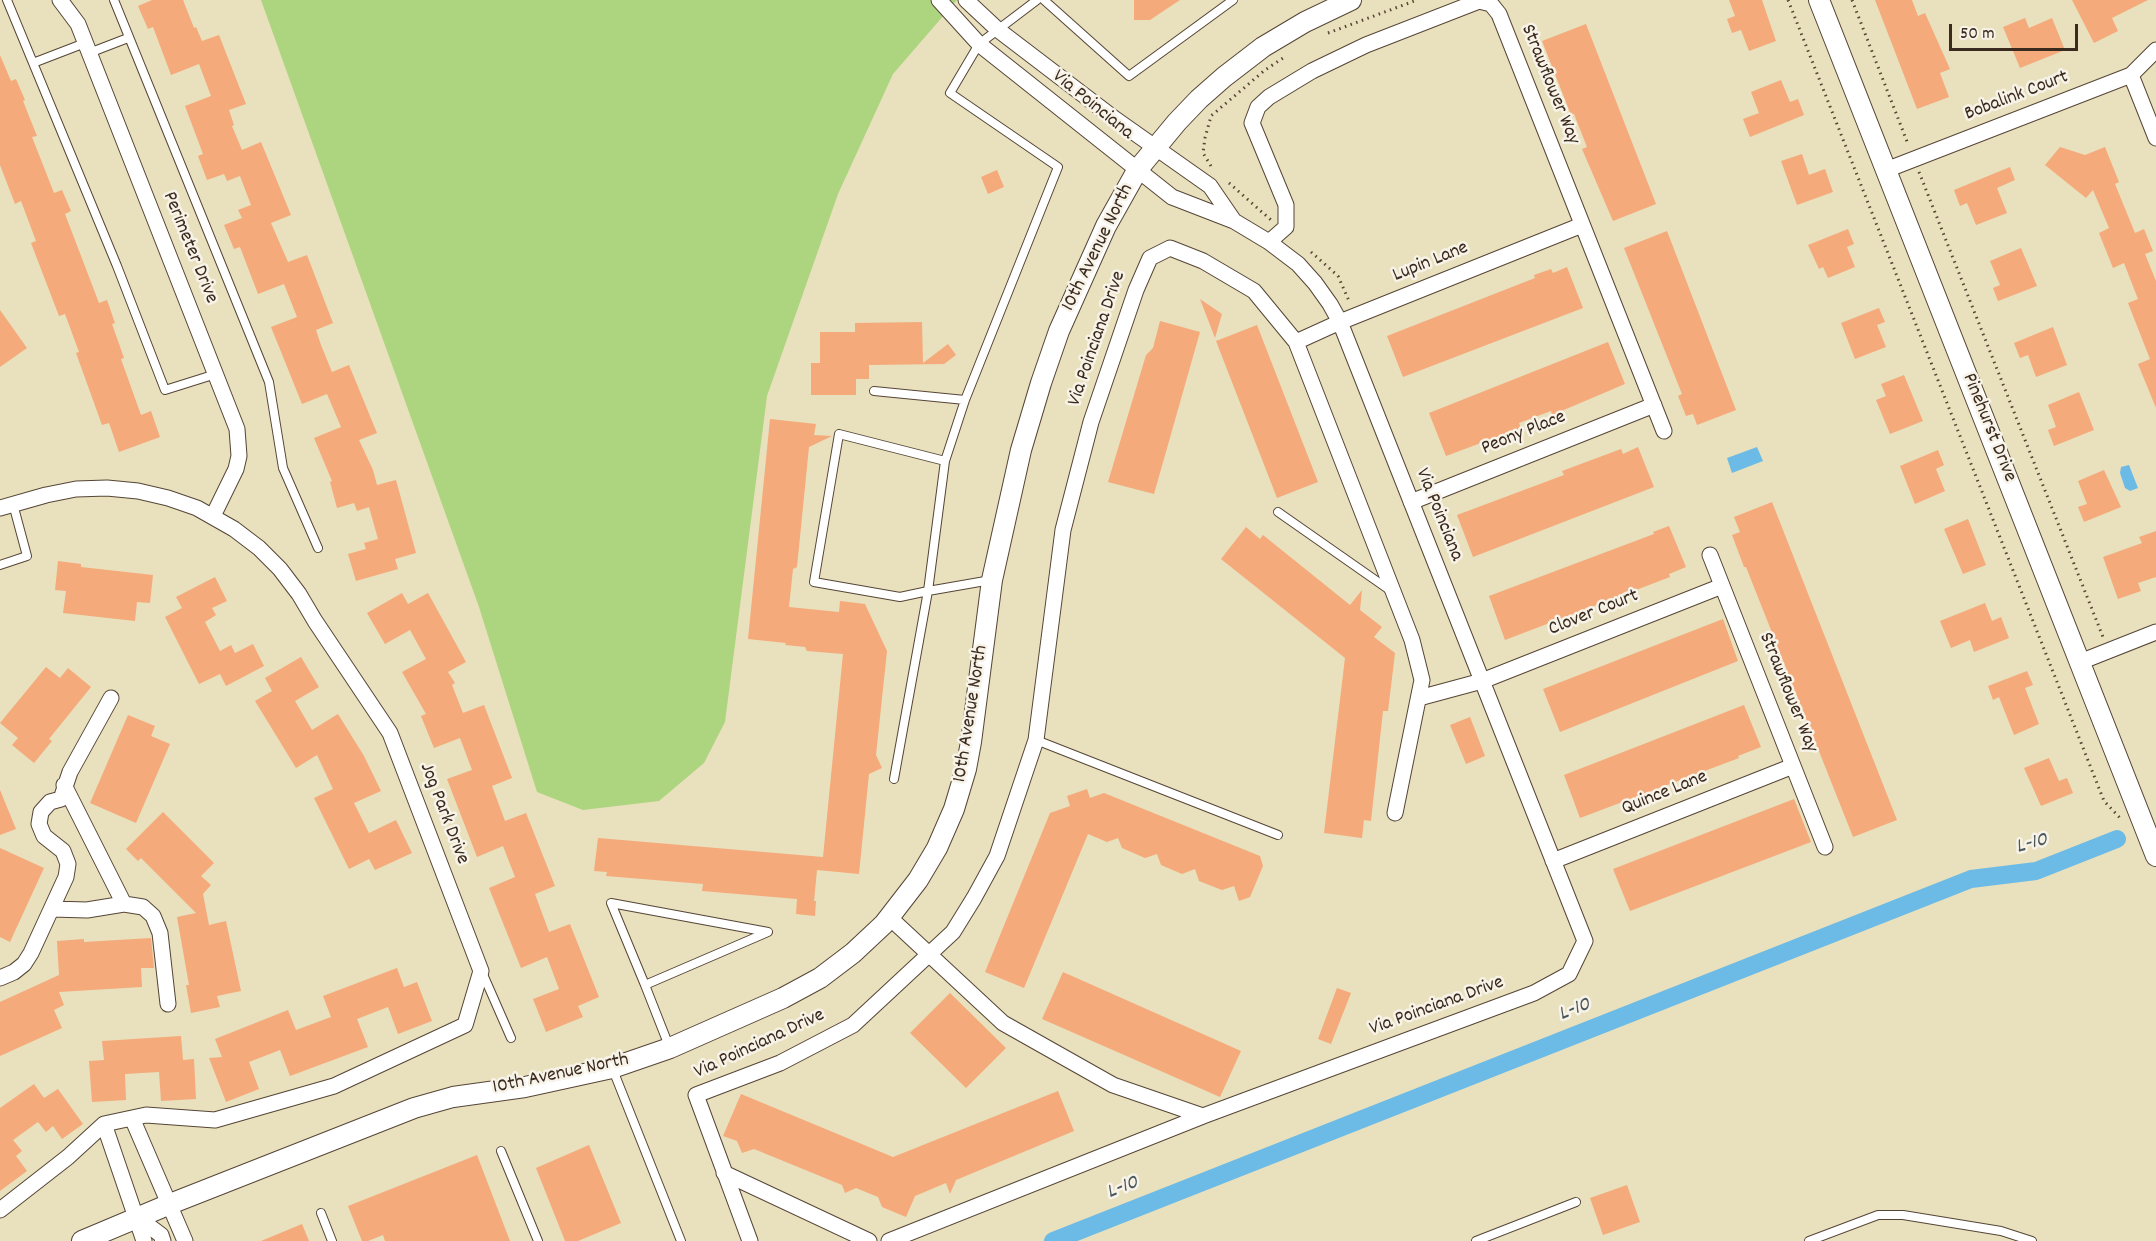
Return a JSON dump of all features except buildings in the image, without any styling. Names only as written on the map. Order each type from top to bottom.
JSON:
[{"type":"street","name":"Perimeter Drive","points":[[60,0],[74,18],[87,48],[237,429],[239,456],[231,482],[213,516]]},
{"type":"street","name":"Via Poinciana","points":[[939,0],[979,44],[1172,197],[1234,221],[1269,242],[1298,264],[1316,283],[1340,322],[1553,861]]},
{"type":"street","name":"Via Poinciana","points":[[966,0],[996,29],[1115,119],[1210,186],[1234,221]]},
{"type":"street","name":"10th Avenue North","points":[[82,1241],[137,1217],[414,1108],[453,1097],[525,1087],[612,1068],[670,1048],[783,998],[820,978],[853,952],[889,917],[918,880],[937,848],[954,809],[971,742],[992,580],[1021,450],[1059,332],[1106,226],[1138,169],[1199,99],[1255,53],[1305,22],[1351,0]]},
{"type":"street","name":"Pinehurst Drive","points":[[1819,0],[2156,856]]},
{"type":"street","name":"Strawflower Way","points":[[1283,230],[1286,227],[1286,205],[1252,123],[1258,107],[1269,97],[1312,71],[1366,45],[1479,1],[1491,4],[1499,14],[1664,431]]},
{"type":"street","name":"Bobalink Court","points":[[1886,170],[2131,75],[2156,50]]},
{"type":"street","points":[[2131,75],[2156,138]]},
{"type":"street","name":"Lupin Lane","points":[[1296,342],[1355,315],[1582,225]]},
{"type":"street","points":[[1269,242],[1283,230]]},
{"type":"street","name":"Via Poinciana Drive","points":[[750,1241],[696,1095],[780,1063],[853,1025],[930,956],[953,932],[997,856],[1036,740],[1063,530],[1091,422],[1136,290],[1150,258],[1170,248],[1203,261],[1254,291],[1296,342],[1395,594],[1412,640],[1422,680],[1395,813]]},
{"type":"street","name":"Peony Place","points":[[1411,502],[1654,405]]},
{"type":"street","name":"Jog Park Drive","points":[[7,506],[76,489],[107,488],[138,491],[168,498],[213,516],[259,548],[280,569],[299,594],[390,733],[481,971]]},
{"type":"street","name":"Strawflower Way","points":[[1710,555],[1825,847]]},
{"type":"street","name":"Clover Court","points":[[1482,681],[1722,586]]},
{"type":"street","points":[[2080,662],[2156,632]]},
{"type":"street","points":[[1419,698],[1482,681]]},
{"type":"street","points":[[0,978],[14,972],[27,958],[66,877],[68,864],[63,851],[44,836],[39,824],[41,812],[50,802],[61,799],[64,785],[111,698]]},
{"type":"street","name":"Quince Lane","points":[[1553,861],[1794,766]]},
{"type":"street","points":[[64,785],[124,904]]},
{"type":"street","name":"Via Poinciana Drive","points":[[889,1241],[1203,1116],[1534,993],[1569,974],[1585,941],[1553,861]]},
{"type":"street","points":[[52,909],[87,910],[124,904],[143,908],[153,916],[160,933],[168,1004]]},
{"type":"street","points":[[889,917],[1003,1023],[1113,1085],[1203,1116]]},
{"type":"street","points":[[0,1210],[68,1157],[104,1124],[146,1115],[215,1120],[334,1086],[465,1025],[481,971]]},
{"type":"street","points":[[132,1118],[185,1241]]},
{"type":"street","points":[[104,1124],[144,1241]]},
{"type":"street","points":[[724,1173],[869,1241]]},
{"type":"street","points":[[137,1217],[161,1235],[163,1241]]},
{"type":"lane","points":[[7,0],[117,266],[165,390],[216,374]]},
{"type":"lane","points":[[114,0],[269,382],[283,468],[318,548]]},
{"type":"lane","points":[[894,779],[928,591],[945,461],[965,400],[1058,167],[950,93],[979,44],[1037,0]]},
{"type":"lane","points":[[1044,0],[1129,75],[1233,0]]},
{"type":"lane","points":[[33,63],[128,38]]},
{"type":"lane","points":[[874,391],[965,400]]},
{"type":"lane","points":[[945,461],[839,434],[814,582],[900,597],[992,580]]},
{"type":"lane","points":[[0,565],[27,556],[7,506]]},
{"type":"lane","points":[[1278,513],[1395,594]]},
{"type":"lane","points":[[1036,740],[1278,835]]},
{"type":"lane","points":[[645,985],[768,932],[610,903],[670,1048]]},
{"type":"lane","points":[[481,971],[511,1038]]},
{"type":"lane","points":[[612,1068],[681,1241]]},
{"type":"lane","points":[[501,1151],[538,1241]]},
{"type":"lane","points":[[1476,1241],[1576,1202]]},
{"type":"lane","points":[[321,1213],[332,1241]]},
{"type":"lane","points":[[1809,1241],[1878,1215],[1903,1215],[2001,1231],[2032,1241]]},
{"type":"path","points":[[1323,34],[1346,28],[1417,0]]},
{"type":"path","points":[[1788,0],[2104,801],[2122,820]]},
{"type":"path","points":[[1852,0],[2109,651]]},
{"type":"path","points":[[1214,170],[1203,153],[1211,116],[1289,54]]},
{"type":"path","points":[[1223,177],[1283,230]]},
{"type":"path","points":[[1306,248],[1338,276],[1355,315]]},
{"type":"green space","points":[[261,0],[957,0],[893,74],[838,194],[767,396],[725,722],[704,763],[659,801],[583,810],[537,792],[479,607]]},
{"type":"water","points":[[1757,447],[1763,461],[1732,473],[1727,458]]},
{"type":"water","points":[[2129,465],[2138,488],[2130,491],[2125,488],[2120,473],[2121,467]]},
{"type":"waterway","name":"L-10","points":[[1053,1241],[1971,879],[2036,871],[2117,839]]}]
